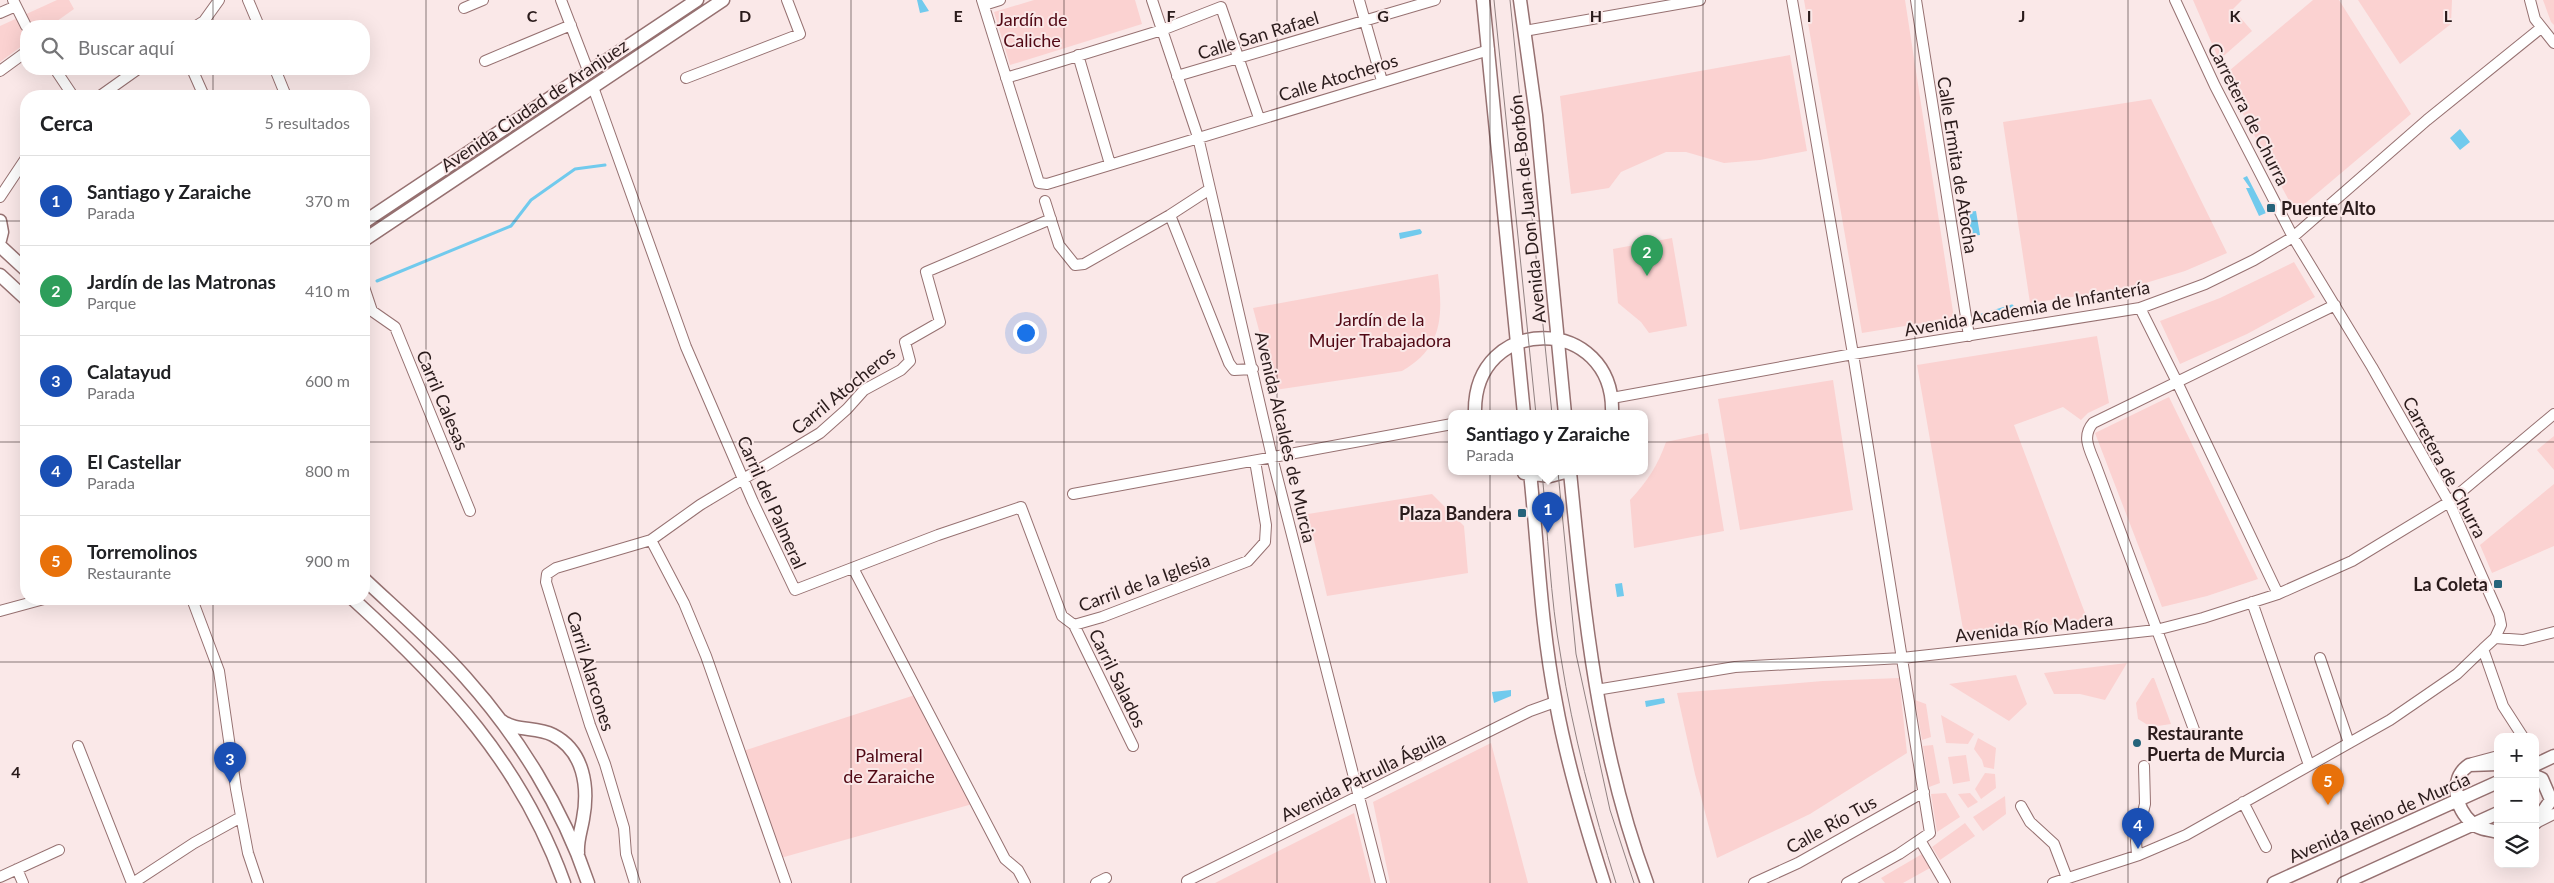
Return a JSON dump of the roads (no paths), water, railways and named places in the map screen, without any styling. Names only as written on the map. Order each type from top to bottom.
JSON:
[{"type":"main road","name":"Avenida Ciudad de Aranjuez","points":[[370,218],[697,0]]},
{"type":"main road","name":"Avenida Ciudad de Aranjuez","points":[[370,236],[723,0]]},
{"type":"main road","name":"Avenida Don Juan de Borbón","points":[[1483,0],[1524,410]]},
{"type":"main road","name":"Avenida Don Juan de Borbón","points":[[1520,0],[1536,115],[1565,410]]},
{"type":"main road","points":[[0,222],[2,232],[0,240]]},
{"type":"main road","points":[[0,246],[20,264]]},
{"type":"main road","points":[[0,275],[20,293]]},
{"type":"main road","points":[[1475,410],[1474,396],[1482,374],[1496,355],[1516,342],[1537,337],[1558,338],[1588,353],[1604,373],[1612,398],[1612,410]]},
{"type":"main road","points":[[1527,475],[1546,640],[1556,702],[1591,842],[1604,883]]},
{"type":"main road","points":[[1570,475],[1586,633],[1596,690],[1614,777],[1647,883]]},
{"type":"main road","points":[[370,585],[465,677],[510,734],[552,800],[588,883]]},
{"type":"main road","points":[[359,605],[434,675],[477,726],[504,764],[542,830],[564,883]]},
{"type":"main road","points":[[499,720],[512,727],[548,733],[562,741],[576,756],[580,765],[586,795],[578,842],[579,860]]},
{"type":"main road","points":[[504,764],[499,748],[502,739],[510,734],[531,730]]},
{"type":"main road","points":[[2539,800],[2542,783],[2554,756]]},
{"type":"main road","points":[[2494,764],[2468,765],[2458,777],[2456,792],[2458,800],[2473,824],[2494,831]]},
{"type":"main road","name":"Avenida Reino de Murcia","points":[[2274,883],[2494,784]]},
{"type":"main road","points":[[2344,883],[2494,815]]},
{"type":"street","points":[[205,20],[219,0]]},
{"type":"street","points":[[248,0],[256,20]]},
{"type":"street","points":[[464,8],[483,0]]},
{"type":"street","points":[[561,0],[589,73]]},
{"type":"street","points":[[686,78],[800,34],[787,0]]},
{"type":"street","points":[[1000,0],[983,3],[1006,78],[1162,30],[1221,8],[1240,57],[1259,118]]},
{"type":"street","name":"Avenida Alcaldes de Murcia","points":[[1152,0],[1198,137],[1272,458],[1360,795],[1381,883]]},
{"type":"street","points":[[1359,0],[1382,81]]},
{"type":"street","name":"Calle San Rafael","points":[[1177,76],[1435,0]]},
{"type":"street","points":[[1524,31],[1700,0]]},
{"type":"street","points":[[1792,0],[1853,354],[1930,833],[1847,883]]},
{"type":"street","name":"Calle Ermita de Atocha","points":[[1916,0],[1969,336]]},
{"type":"street","name":"Carretera de Churra","points":[[2175,0],[2215,86],[2293,237],[2335,305],[2449,502],[2499,615],[2501,625],[2495,638]]},
{"type":"street","points":[[2530,0],[2534,19],[2554,43]]},
{"type":"street","points":[[0,13],[15,3],[23,20]]},
{"type":"street","points":[[485,61],[571,25]]},
{"type":"street","name":"Avenida Academia de Infantería","points":[[1612,398],[1853,354],[2140,308],[2205,284],[2254,260],[2293,237],[2427,120],[2541,28]]},
{"type":"street","name":"Calle Atocheros","points":[[1006,78],[1039,184],[1047,184],[1259,118],[1488,50]]},
{"type":"street","points":[[1078,55],[1110,164]]},
{"type":"street","points":[[0,71],[20,56]]},
{"type":"street","points":[[59,75],[69,90]]},
{"type":"street","points":[[108,90],[130,75]]},
{"type":"street","points":[[195,75],[201,90]]},
{"type":"street","points":[[277,75],[284,90]]},
{"type":"street","name":"Carril del Palmeral","points":[[593,87],[680,329],[744,480],[795,590],[853,568]]},
{"type":"street","points":[[0,197],[20,167]]},
{"type":"street","points":[[1045,201],[1059,245],[1074,265],[1084,264],[1210,190]]},
{"type":"street","points":[[1170,215],[1229,363],[1234,370],[1252,369]]},
{"type":"street","name":"Carril Atocheros","points":[[744,480],[820,433],[847,410],[864,390],[901,370],[910,361],[905,342],[940,322],[926,272],[1051,219]]},
{"type":"street","points":[[2196,735],[2086,437],[2087,430],[2093,423],[2335,305]]},
{"type":"street","points":[[2140,308],[2178,382],[2278,594]]},
{"type":"street","name":"Carril Calesas","points":[[370,314],[395,327],[470,511]]},
{"type":"street","name":"Avenida Río Madera","points":[[1596,690],[1734,667],[1902,658],[2156,630],[2278,594],[2352,561],[2449,502],[2554,414]]},
{"type":"street","points":[[1073,494],[1448,425]]},
{"type":"street","name":"Carril de la Iglesia","points":[[853,568],[938,535],[1021,507],[1062,616],[1074,625],[1102,617],[1248,561],[1265,542],[1266,526],[1255,461]]},
{"type":"street","name":"Carril Alarcones","points":[[635,883],[626,854],[625,835],[621,819],[546,582],[547,574],[556,568],[651,540],[700,505],[744,480]]},
{"type":"street","points":[[651,540],[684,603],[706,656],[786,883]]},
{"type":"street","points":[[853,568],[1005,859],[1018,870],[1025,883]]},
{"type":"street","points":[[2252,602],[2309,765]]},
{"type":"street","points":[[0,612],[24,605]]},
{"type":"street","points":[[194,605],[219,671],[241,817],[248,853],[258,883]]},
{"type":"street","name":"Carril Salados","points":[[1074,625],[1133,746]]},
{"type":"street","points":[[2053,883],[2137,855],[2186,835],[2405,710],[2457,674],[2495,638],[2523,640],[2554,632]]},
{"type":"street","points":[[2483,649],[2503,706],[2519,733]]},
{"type":"street","points":[[2320,658],[2349,743]]},
{"type":"street","name":"Avenida Patrulla Águila","points":[[1187,882],[1530,711],[1556,702]]},
{"type":"street","points":[[78,746],[132,883],[146,879],[194,843],[241,817]]},
{"type":"street","points":[[2468,765],[2474,761],[2494,757]]},
{"type":"street","points":[[2137,855],[2136,841],[2145,804],[2144,766]]},
{"type":"street","name":"Calle Río Tus","points":[[1754,883],[1798,863],[1924,792]]},
{"type":"street","points":[[2243,802],[2266,847]]},
{"type":"street","points":[[2021,806],[2030,822],[2054,844],[2067,878]]},
{"type":"street","points":[[2539,821],[2554,814]]},
{"type":"street","points":[[1920,840],[1945,883]]},
{"type":"street","points":[[0,877],[58,850]]},
{"type":"street","points":[[17,869],[23,883]]},
{"type":"street","points":[[1096,883],[1106,878]]},
{"type":"water","points":[[917,0],[922,0],[929,11],[920,13]]},
{"type":"water","points":[[2460,129],[2470,142],[2460,150],[2450,138]]},
{"type":"water","points":[[2247,176],[2266,213],[2259,216],[2246,188],[2250,188],[2243,178]]},
{"type":"water","points":[[1976,211],[1980,235],[1971,236],[1968,212]]},
{"type":"water","points":[[1420,229],[1421,234],[1400,239],[1399,233]]},
{"type":"water","points":[[1622,583],[1624,596],[1617,597],[1615,584]]},
{"type":"water","points":[[1511,690],[1511,696],[1494,703],[1492,692]]},
{"type":"water","points":[[1664,698],[1665,703],[1646,707],[1645,701]]},
{"type":"waterway","points":[[377,281],[511,226],[531,200],[575,169],[605,165]]},
{"type":"waterway","points":[[1969,319],[2012,306]]},
{"type":"tram line","points":[[1494,0],[1536,410]]},
{"type":"tram line","points":[[1510,0],[1552,410]]},
{"type":"tram line","points":[[1542,475],[1554,612],[1571,715],[1584,771],[1616,883]]},
{"type":"tram line","points":[[1558,475],[1576,654],[1610,810],[1634,883]]},
{"type":"place","name":"Puente Alto","points":[[2271,208]]},
{"type":"place","name":"Jardín de las Matronas","points":[[1647,276]]},
{"type":"place","name":"Plaza Bandera","points":[[1522,513]]},
{"type":"place","name":"Santiago y Zaraiche","points":[[1548,533]]},
{"type":"place","name":"La Coleta","points":[[2498,584]]},
{"type":"place","name":"Restaurante Puerta de Murcia","points":[[2137,743]]},
{"type":"place","name":"Calatayud","points":[[230,783]]},
{"type":"place","name":"Torremolinos","points":[[2328,805]]},
{"type":"place","name":"El Castellar","points":[[2138,849]]},
{"type":"park label","name":"Jardín de Caliche","points":[[1032,29]]},
{"type":"park label","name":"Jardín de la Mujer Trabajadora","points":[[1380,329]]},
{"type":"park label","name":"Palmeral de Zaraiche","points":[[889,765]]}]
